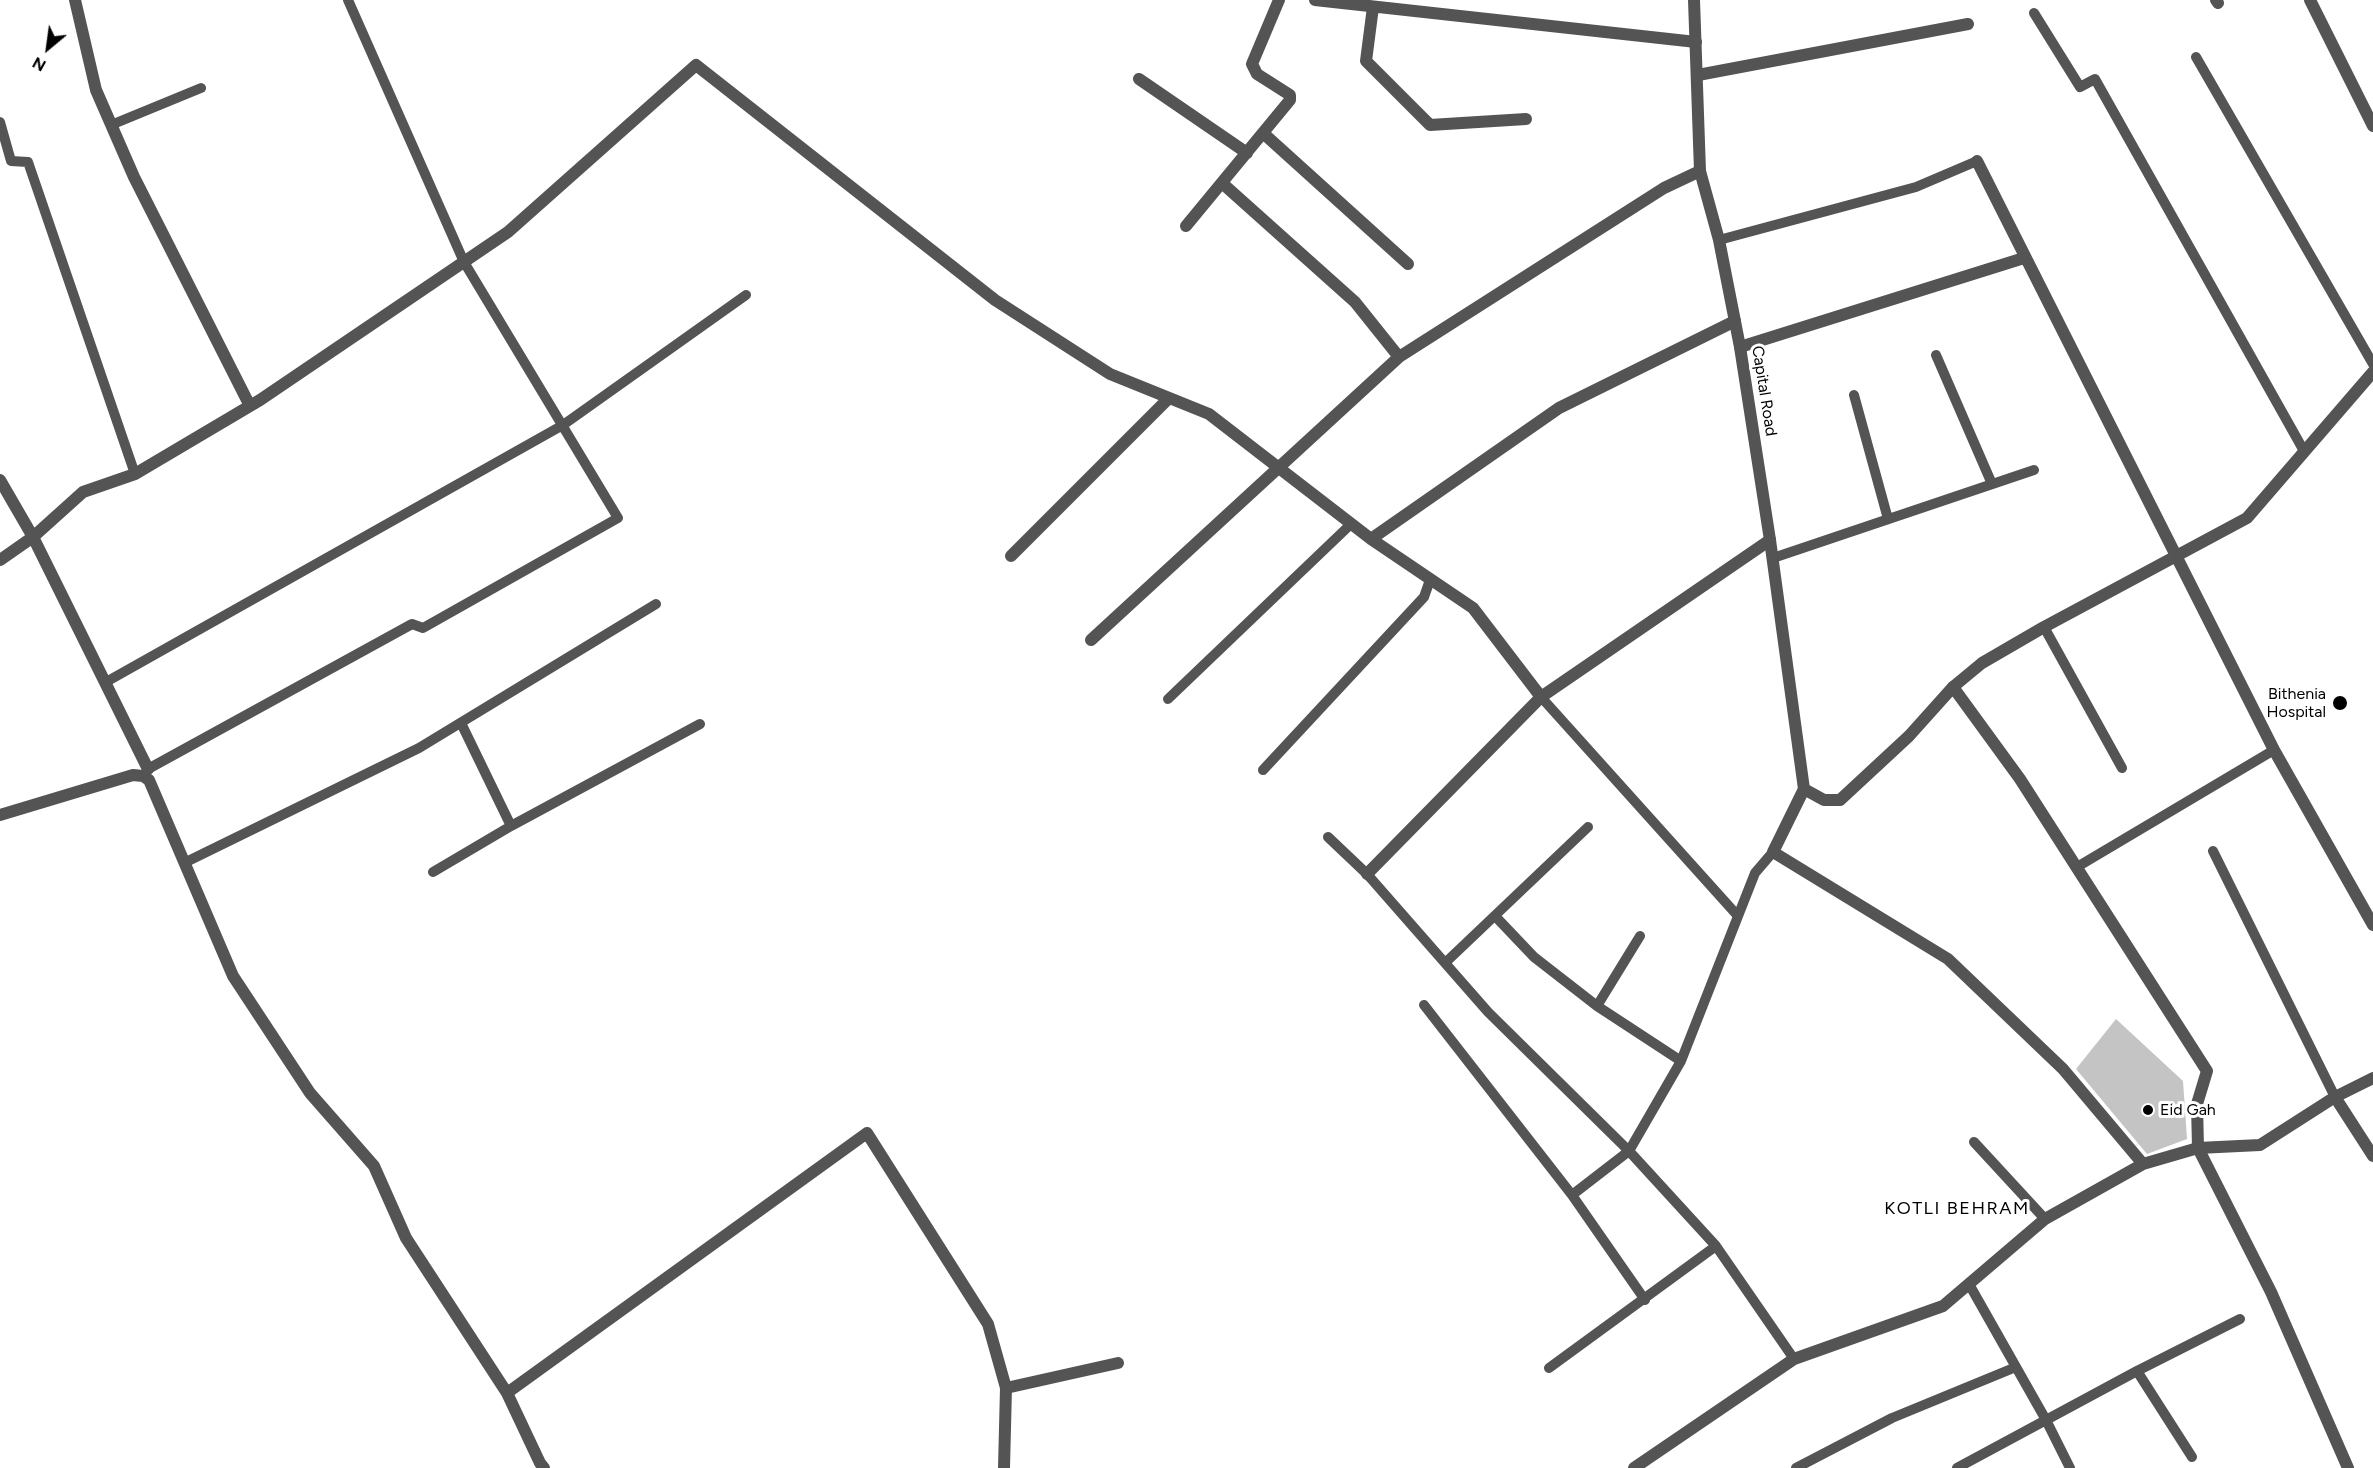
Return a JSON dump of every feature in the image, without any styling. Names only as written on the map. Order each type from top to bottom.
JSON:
[{"type":"street","points":[[75,0],[96,90],[134,177],[249,406]]},
{"type":"street","points":[[1186,226],[1290,100],[1290,95],[1257,74],[1252,64],[1279,0]]},
{"type":"street","points":[[1315,0],[1696,42]]},
{"type":"street","name":"Capital Road","points":[[1694,0],[1700,171],[1719,240],[1740,348],[1773,558],[1804,789]]},
{"type":"street","points":[[2310,0],[2372,124]]},
{"type":"street","points":[[1373,7],[1366,61],[1430,125],[1526,119]]},
{"type":"street","points":[[1698,75],[1968,24]]},
{"type":"street","points":[[0,560],[33,537],[83,492],[135,474],[249,406],[508,232],[696,65],[995,300],[1110,374],[1209,414],[1371,539],[1473,608],[1541,697]]},
{"type":"street","points":[[1139,79],[1247,153]]},
{"type":"street","points":[[1263,133],[1408,264]]},
{"type":"street","points":[[1977,161],[2274,750],[2373,925]]},
{"type":"street","points":[[1091,640],[1399,357],[1470,314],[1664,188],[1700,171]]},
{"type":"street","points":[[1222,183],[1355,302],[1399,357]]},
{"type":"street","points":[[1740,348],[2024,258]]},
{"type":"street","points":[[1371,539],[1559,408],[1735,321]]},
{"type":"street","points":[[2143,1164],[2063,1069],[1948,959],[1773,852],[1804,789],[1824,800],[1840,800],[1909,736],[1953,687],[1982,663],[2044,627],[2247,518],[2373,372]]},
{"type":"street","points":[[1011,556],[1169,398]]},
{"type":"street","points":[[0,480],[33,537],[148,769]]},
{"type":"street","points":[[1367,874],[1541,697],[1770,540]]},
{"type":"street","points":[[1953,687],[2020,779],[2207,1071],[2197,1104],[2198,1148],[2271,1292],[2348,1468]]},
{"type":"street","points":[[0,815],[133,775],[143,776],[149,780],[232,976],[310,1093],[374,1166],[406,1238],[507,1393],[544,1468]]},
{"type":"street","points":[[1634,1468],[1794,1359],[1943,1306],[2045,1219],[2143,1164],[2198,1148],[2260,1145],[2336,1097],[2373,1078]]},
{"type":"street","points":[[2336,1097],[2373,1156]]},
{"type":"street","points":[[507,1393],[867,1133],[988,1324],[1006,1388],[1004,1468]]},
{"type":"street","points":[[1006,1388],[1118,1363]]},
{"type":"lane","points":[[148,769],[412,624],[423,628],[618,518],[464,262],[348,0]]},
{"type":"lane","points":[[2034,13],[2080,87],[2095,79],[2304,451]]},
{"type":"lane","points":[[2196,57],[2373,364]]},
{"type":"lane","points":[[111,125],[201,88]]},
{"type":"lane","points":[[0,122],[11,160],[28,162],[135,474]]},
{"type":"lane","points":[[1719,240],[1916,187],[1977,161]]},
{"type":"lane","points":[[106,682],[563,425],[746,295]]},
{"type":"lane","points":[[1936,355],[1992,484]]},
{"type":"lane","points":[[1854,395],[1888,519]]},
{"type":"lane","points":[[1773,558],[2034,470]]},
{"type":"lane","points":[[1168,699],[1351,524]]},
{"type":"lane","points":[[1263,770],[1424,597],[1430,579]]},
{"type":"lane","points":[[184,863],[419,748],[656,604]]},
{"type":"lane","points":[[2044,627],[2122,768]]},
{"type":"lane","points":[[1541,697],[1737,915]]},
{"type":"lane","points":[[461,723],[511,826]]},
{"type":"lane","points":[[433,872],[511,826],[700,724]]},
{"type":"lane","points":[[2077,867],[2274,750]]},
{"type":"lane","points":[[1445,963],[1588,827]]},
{"type":"lane","points":[[1328,837],[1367,874],[1488,1012],[1629,1151],[1716,1246],[1794,1359]]},
{"type":"lane","points":[[2213,851],[2336,1097]]},
{"type":"lane","points":[[1572,1195],[1629,1151],[1681,1060],[1755,873],[1773,852]]},
{"type":"lane","points":[[1496,916],[1534,957],[1596,1006],[1681,1060]]},
{"type":"lane","points":[[1596,1006],[1640,936]]},
{"type":"lane","points":[[1424,1005],[1572,1195],[1646,1300]]},
{"type":"lane","points":[[1974,1142],[2045,1219]]},
{"type":"lane","points":[[1549,1368],[1646,1300],[1716,1246]]},
{"type":"lane","points":[[1970,1284],[2046,1420],[2070,1468]]},
{"type":"lane","points":[[1957,1468],[2136,1371],[2240,1319]]},
{"type":"lane","points":[[1796,1468],[1892,1418],[2016,1367]]},
{"type":"lane","points":[[2136,1371],[2192,1457]]},
{"type":"building","name":"Eid Gah","points":[[2116,1019],[2183,1081],[2187,1139],[2147,1154],[2076,1069]]},
{"type":"place","name":"Bithenia Hospital","points":[[2340,703]]},
{"type":"place","name":"Eid Gah","points":[[2148,1110]]},
{"type":"district","name":"KOTLI BEHRAM","points":[[1957,1209]]}]
